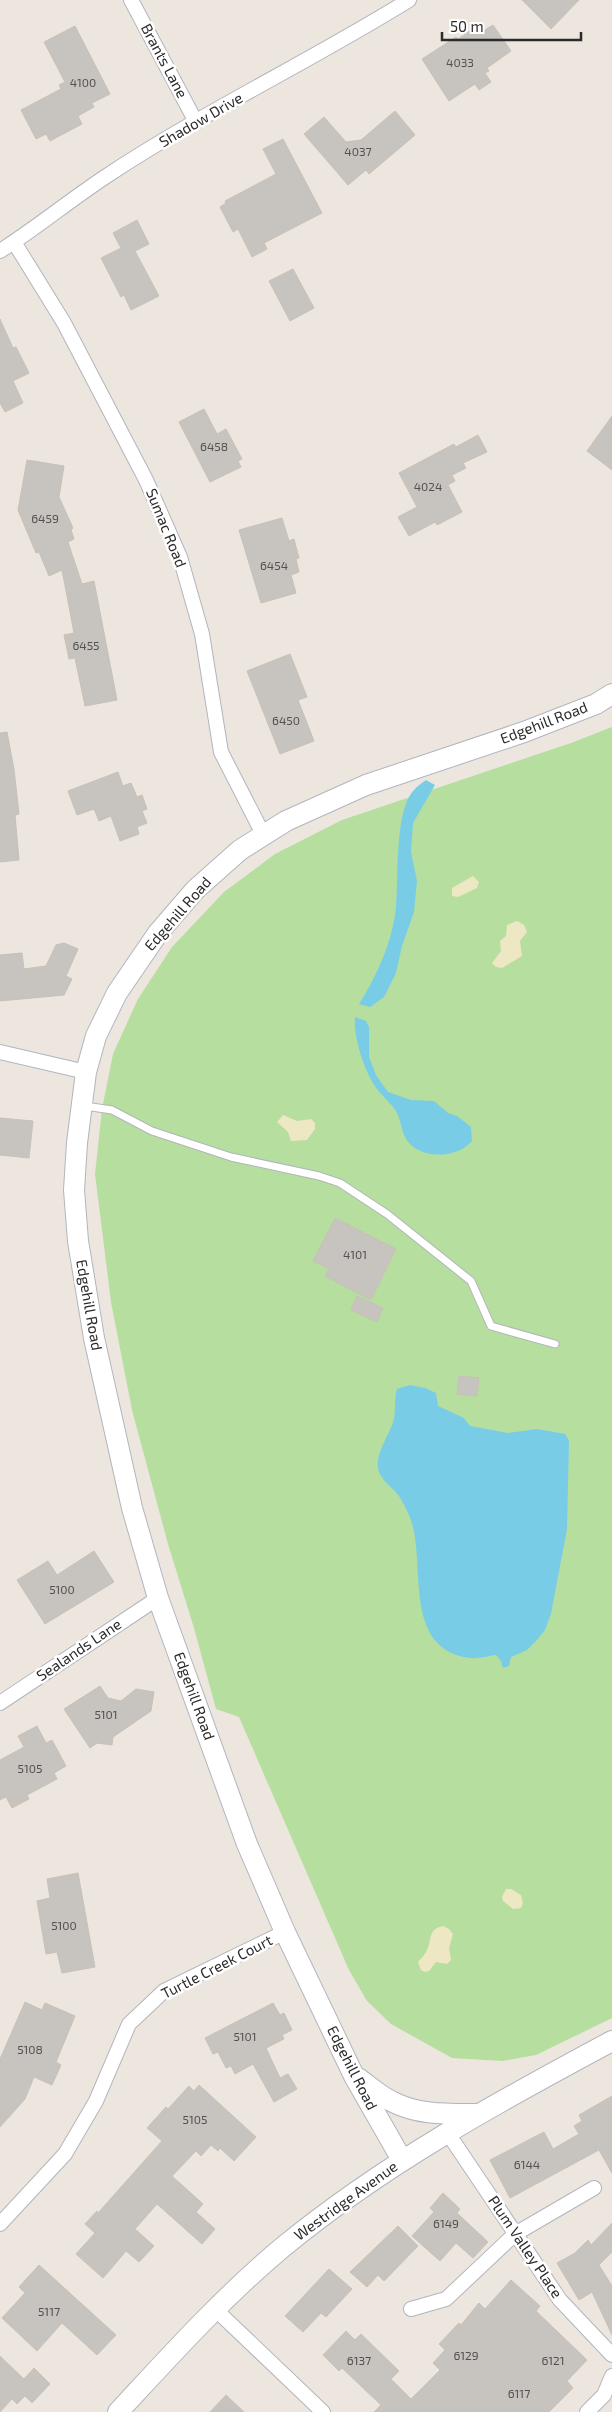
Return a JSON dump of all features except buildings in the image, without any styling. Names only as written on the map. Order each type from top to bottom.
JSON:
[{"type":"street","name":"Brants Lane","points":[[131,0],[196,122]]},
{"type":"street","name":"Shadow Drive","points":[[0,251],[105,177],[196,122],[346,40],[409,0]]},
{"type":"street","name":"Sumac Road","points":[[14,242],[64,323],[146,480],[180,557],[202,634],[221,752],[263,834]]},
{"type":"street","name":"Edgehill Road","points":[[402,2160],[354,2076],[285,1932],[247,1844],[158,1598],[132,1508],[94,1338],[78,1241],[74,1190],[86,1072],[96,1036],[117,993],[158,932],[195,890],[240,850],[286,821],[366,785],[524,732],[596,704],[612,694]]},
{"type":"street","points":[[0,1052],[86,1072]]},
{"type":"street","name":"Sealands Lane","points":[[0,1703],[158,1598]]},
{"type":"street","name":"Turtle Creek Court","points":[[0,2224],[65,2154],[96,2101],[129,2024],[164,1991],[285,1932]]},
{"type":"street","name":"Westridge Avenue","points":[[118,2412],[215,2309],[284,2247],[402,2160],[477,2114],[612,2041]]},
{"type":"street","points":[[354,2076],[391,2101],[415,2110],[440,2114],[477,2114]]},
{"type":"street","name":"Plum Valley Place","points":[[447,2132],[560,2300],[612,2355]]},
{"type":"street","points":[[411,2309],[446,2300],[515,2234],[594,2188]]},
{"type":"street","points":[[215,2309],[323,2412]]},
{"type":"street","points":[[587,2412],[604,2395],[612,2376]]},
{"type":"lane","points":[[82,1106],[112,1110],[152,1131],[216,1152],[261,1165],[319,1176],[340,1183],[387,1214],[472,1281],[491,1326],[555,1344]]},
{"type":"green space","points":[[612,727],[612,2018],[536,2055],[503,2061],[452,2058],[391,2024],[367,2001],[349,1970],[239,1717],[216,1709],[194,1628],[168,1544],[132,1410],[111,1302],[95,1174],[102,1109],[113,1054],[138,999],[172,947],[224,892],[275,854],[342,820],[571,743]]},
{"type":"sand","points":[[473,876],[479,882],[477,888],[458,897],[452,896],[452,888]]},
{"type":"sand","points":[[517,921],[524,925],[527,932],[520,941],[522,956],[502,968],[496,967],[492,963],[501,951],[500,941],[506,936],[507,925]]},
{"type":"sand","points":[[283,1115],[297,1121],[311,1119],[315,1123],[315,1129],[307,1140],[291,1141],[288,1132],[277,1122]]},
{"type":"sand","points":[[506,1889],[511,1889],[521,1895],[523,1903],[521,1908],[513,1909],[503,1901],[502,1897]]},
{"type":"sand","points":[[443,1926],[453,1934],[449,1948],[451,1960],[447,1964],[436,1962],[429,1971],[425,1972],[421,1970],[418,1962],[428,1948],[434,1930]]},
{"type":"water","points":[[426,780],[435,785],[413,823],[411,852],[417,881],[414,912],[402,946],[396,973],[384,997],[370,1007],[359,1004],[378,970],[388,945],[394,919],[400,829],[403,813],[414,790]]},
{"type":"water","points":[[355,1017],[366,1021],[369,1027],[369,1057],[376,1075],[388,1092],[411,1100],[434,1101],[448,1113],[457,1116],[471,1127],[472,1141],[459,1150],[442,1154],[425,1153],[410,1144],[403,1133],[395,1110],[377,1089],[368,1074],[358,1044]]},
{"type":"water","points":[[410,1385],[425,1388],[436,1393],[438,1406],[464,1418],[470,1426],[508,1433],[537,1429],[565,1434],[569,1441],[567,1529],[551,1614],[545,1630],[537,1640],[527,1650],[511,1657],[509,1666],[503,1668],[501,1661],[496,1655],[470,1658],[449,1652],[435,1640],[426,1625],[421,1606],[416,1545],[412,1523],[399,1496],[383,1479],[378,1470],[379,1455],[394,1419],[397,1389]]}]
